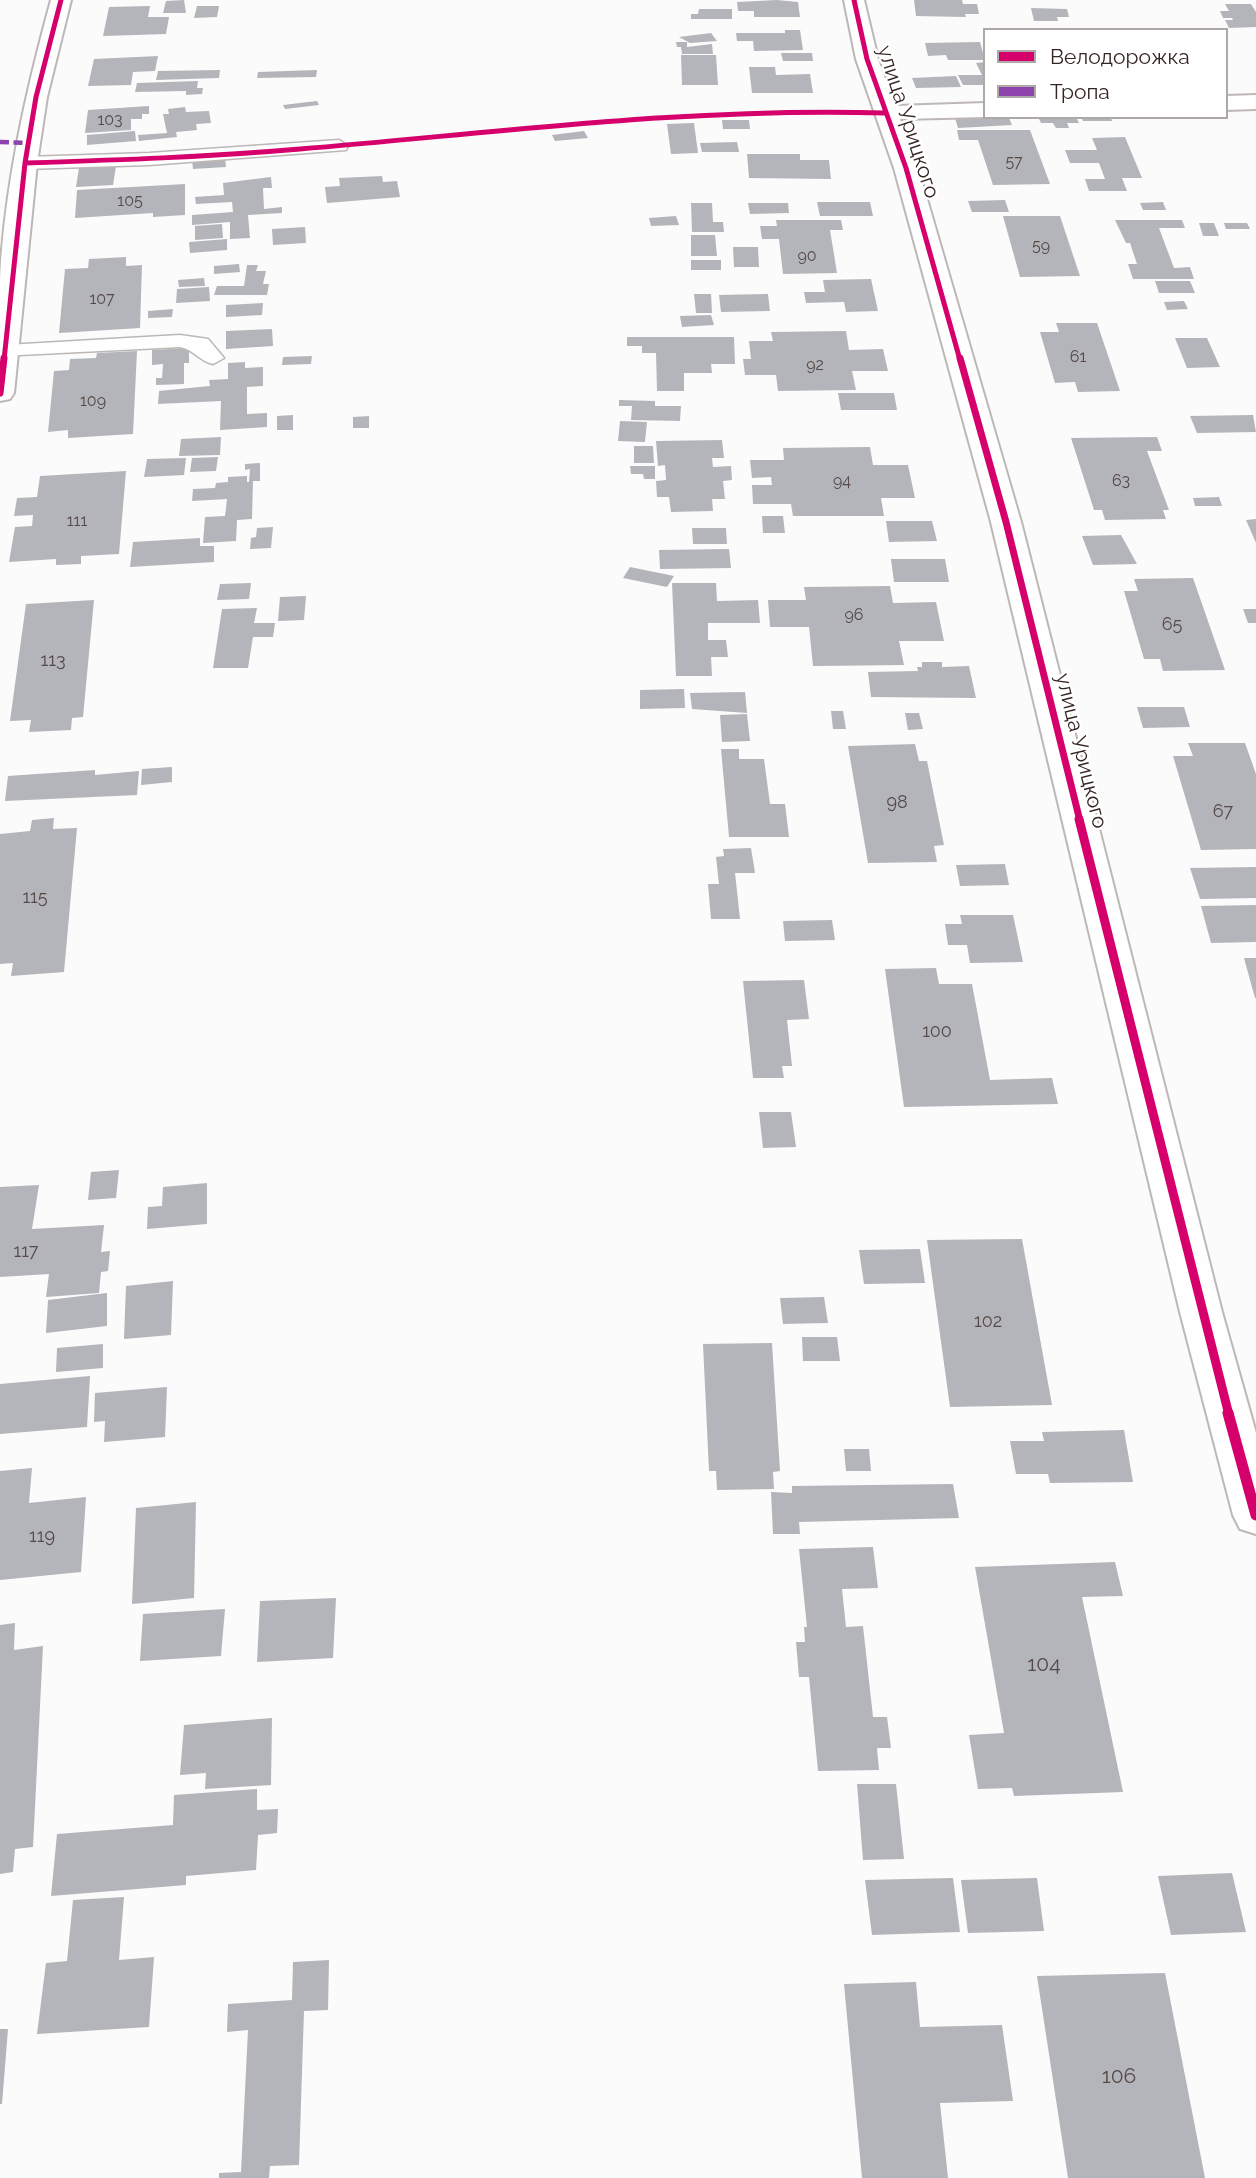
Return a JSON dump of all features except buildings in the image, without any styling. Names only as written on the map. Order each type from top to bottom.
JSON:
[{"type":"street","points":[[0,393],[25,163],[36,97],[61,0]]},
{"type":"street","name":"улица Урицкого","points":[[854,0],[867,59],[906,168],[1006,522],[1201,1312],[1256,1515]]},
{"type":"street","points":[[1228,103],[1256,102]]},
{"type":"street","points":[[885,113],[983,110]]},
{"type":"lane","points":[[25,163],[149,159],[339,146]]},
{"type":"lane","points":[[6,351],[180,341],[200,344],[213,358]]},
{"type":"marked path","points":[[0,142],[28,143]]},
{"type":"cycle path","points":[[0,393],[25,163],[36,97],[61,0]]},
{"type":"cycle path","points":[[854,0],[867,59],[906,168],[1006,522],[1201,1312],[1256,1515]]},
{"type":"cycle path","points":[[25,163],[259,152],[679,114],[747,111],[885,113]]}]
